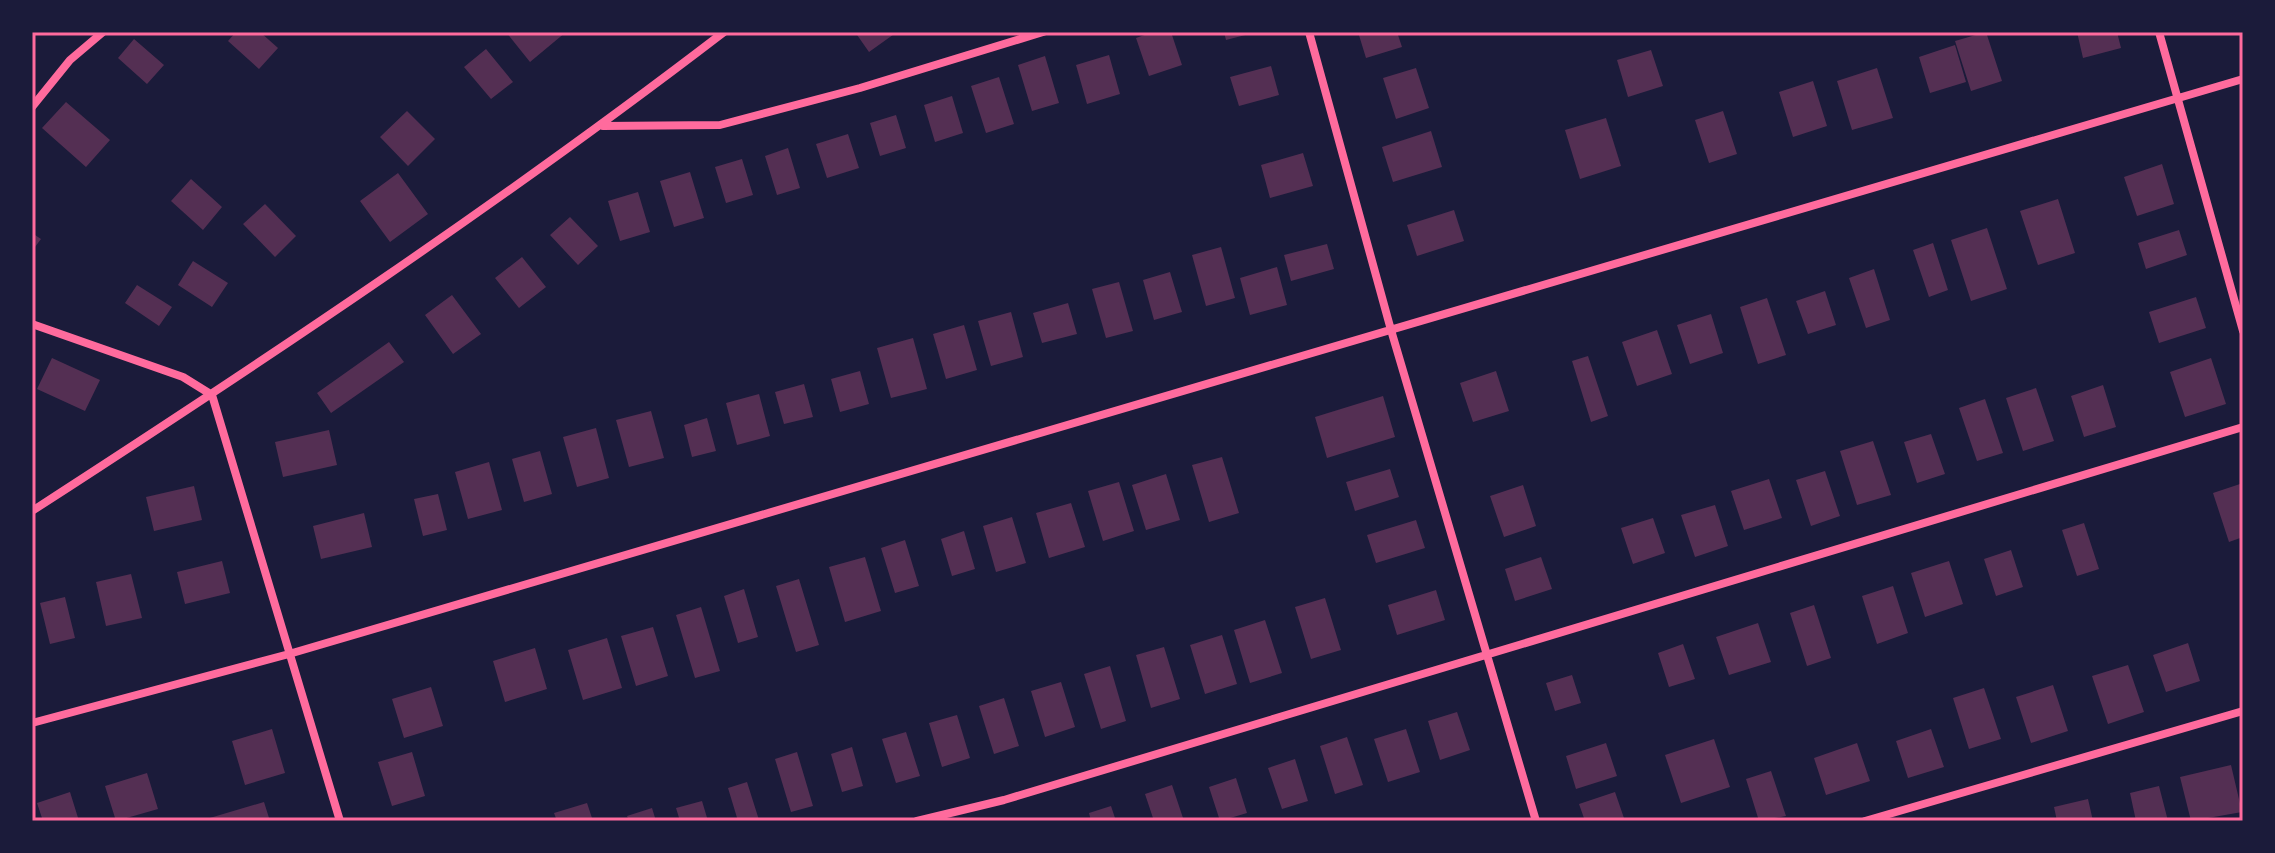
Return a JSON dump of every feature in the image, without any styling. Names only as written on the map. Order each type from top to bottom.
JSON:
[{"type":"street","points":[[32,107],[70,60],[103,32]]},
{"type":"street","points":[[32,511],[212,395],[602,126],[724,32]]},
{"type":"street","points":[[602,126],[720,125],[860,88],[1043,32]]},
{"type":"street","points":[[1309,32],[1391,330],[1536,821]]},
{"type":"street","points":[[2159,32],[2243,331]]},
{"type":"street","points":[[32,723],[289,654],[2243,79]]},
{"type":"street","points":[[32,324],[183,377],[212,395],[340,821]]},
{"type":"street","points":[[917,821],[1004,800],[2243,427]]},
{"type":"street","points":[[1865,821],[2243,711]]},
{"type":"building","points":[[236,32],[260,32],[278,48],[259,69],[228,41]]},
{"type":"building","points":[[506,32],[566,32],[530,62]]},
{"type":"building","points":[[855,32],[897,32],[869,52]]},
{"type":"building","points":[[1153,32],[1171,32],[1182,65],[1149,76],[1136,38]]},
{"type":"building","points":[[1224,32],[1253,32],[1253,33],[1226,40]]},
{"type":"building","points":[[1358,32],[1397,32],[1402,47],[1366,58]]},
{"type":"building","points":[[1986,32],[2002,81],[1971,91],[1955,41]]},
{"type":"building","points":[[2077,32],[2117,32],[2121,48],[2083,58]]},
{"type":"building","points":[[134,39],[164,65],[147,84],[118,58]]},
{"type":"building","points":[[1955,45],[1966,82],[1930,93],[1919,57]]},
{"type":"building","points":[[486,49],[513,82],[491,99],[464,67]]},
{"type":"building","points":[[1651,50],[1663,86],[1628,97],[1617,60]]},
{"type":"building","points":[[1109,55],[1120,94],[1087,104],[1076,65]]},
{"type":"building","points":[[1045,56],[1059,103],[1032,111],[1018,65]]},
{"type":"building","points":[[1271,66],[1279,95],[1239,106],[1230,77]]},
{"type":"building","points":[[1416,68],[1429,108],[1396,119],[1383,78]]},
{"type":"building","points":[[1877,68],[1893,118],[1852,130],[1837,81]]},
{"type":"building","points":[[999,77],[1014,124],[986,133],[971,86]]},
{"type":"building","points":[[1813,81],[1827,126],[1793,137],[1779,92]]},
{"type":"building","points":[[952,96],[963,133],[935,142],[924,105]]},
{"type":"building","points":[[66,102],[110,140],[86,167],[42,128]]},
{"type":"building","points":[[407,111],[435,139],[408,166],[380,137]]},
{"type":"building","points":[[1723,111],[1737,154],[1709,163],[1695,120]]},
{"type":"building","points":[[896,115],[906,148],[880,156],[870,123]]},
{"type":"building","points":[[1606,118],[1621,166],[1580,179],[1565,130]]},
{"type":"building","points":[[1431,131],[1442,167],[1393,182],[1382,147]]},
{"type":"building","points":[[848,134],[859,168],[827,178],[816,144]]},
{"type":"building","points":[[788,148],[800,188],[777,195],[765,156]]},
{"type":"building","points":[[1303,153],[1313,186],[1270,198],[1261,165]]},
{"type":"building","points":[[742,159],[753,195],[726,203],[715,167]]},
{"type":"building","points":[[2162,164],[2174,204],[2137,216],[2124,177]]},
{"type":"building","points":[[690,172],[704,218],[674,227],[660,181]]},
{"type":"building","points":[[398,173],[428,214],[390,242],[360,201]]},
{"type":"building","points":[[191,179],[222,207],[203,230],[171,201]]},
{"type":"building","points":[[638,192],[650,232],[620,241],[608,201]]},
{"type":"building","points":[[2058,199],[2075,253],[2038,265],[2020,211]]},
{"type":"building","points":[[265,204],[296,236],[275,257],[243,224]]},
{"type":"building","points":[[1454,210],[1464,241],[1417,256],[1407,225]]},
{"type":"building","points":[[570,217],[598,246],[578,265],[550,235]]},
{"type":"building","points":[[1987,228],[2007,289],[1971,301],[1951,240]]},
{"type":"building","points":[[2179,230],[2187,255],[2146,269],[2138,243]]},
{"type":"building","points":[[32,233],[41,239],[32,251]]},
{"type":"building","points":[[1933,243],[1948,290],[1929,297],[1913,250]]},
{"type":"building","points":[[1327,244],[1334,269],[1291,281],[1284,255]]},
{"type":"building","points":[[1221,247],[1235,298],[1206,306],[1192,255]]},
{"type":"building","points":[[522,257],[546,287],[519,308],[495,278]]},
{"type":"building","points":[[193,261],[228,283],[212,307],[178,285]]},
{"type":"building","points":[[1277,267],[1287,305],[1250,315],[1240,278]]},
{"type":"building","points":[[1874,269],[1890,320],[1866,328],[1849,278]]},
{"type":"building","points":[[1170,272],[1182,312],[1154,320],[1143,280]]},
{"type":"building","points":[[1119,282],[1133,331],[1106,338],[1092,289]]},
{"type":"building","points":[[137,285],[172,307],[159,326],[125,303]]},
{"type":"building","points":[[1825,291],[1836,325],[1808,334],[1796,301]]},
{"type":"building","points":[[452,295],[481,334],[453,354],[425,315]]},
{"type":"building","points":[[2196,297],[2206,328],[2159,343],[2149,312]]},
{"type":"building","points":[[1767,298],[1786,355],[1758,364],[1740,307]]},
{"type":"building","points":[[1068,303],[1077,334],[1042,343],[1033,313]]},
{"type":"building","points":[[1011,312],[1023,357],[991,366],[978,321]]},
{"type":"building","points":[[1711,314],[1723,353],[1690,364],[1677,325]]},
{"type":"building","points":[[964,325],[977,370],[946,379],[933,334]]},
{"type":"building","points":[[1657,330],[1672,374],[1637,386],[1622,342]]},
{"type":"building","points":[[913,338],[927,389],[891,398],[877,348]]},
{"type":"building","points":[[389,342],[404,362],[331,413],[317,393]]},
{"type":"building","points":[[1588,356],[1608,416],[1591,422],[1572,361]]},
{"type":"building","points":[[52,358],[100,380],[85,411],[37,389]]},
{"type":"building","points":[[2211,358],[2226,404],[2185,417],[2170,372]]},
{"type":"building","points":[[860,371],[869,404],[840,412],[831,379]]},
{"type":"building","points":[[1496,371],[1509,411],[1473,422],[1460,383]]},
{"type":"building","points":[[804,384],[813,417],[784,424],[775,392]]},
{"type":"building","points":[[2103,385],[2116,427],[2084,437],[2071,396]]},
{"type":"building","points":[[2036,388],[2054,441],[2023,451],[2006,398]]},
{"type":"building","points":[[759,394],[770,436],[737,445],[726,403]]},
{"type":"building","points":[[1383,396],[1395,437],[1327,458],[1315,417]]},
{"type":"building","points":[[1985,399],[2003,453],[1977,461],[1959,408]]},
{"type":"building","points":[[651,411],[664,458],[629,467],[616,420]]},
{"type":"building","points":[[707,418],[716,451],[692,457],[684,425]]},
{"type":"building","points":[[596,428],[609,478],[577,487],[563,437]]},
{"type":"building","points":[[329,430],[337,465],[283,477],[275,442]]},
{"type":"building","points":[[1931,434],[1945,474],[1917,483],[1904,442]]},
{"type":"building","points":[[1873,441],[1891,495],[1857,505],[1840,451]]},
{"type":"building","points":[[540,451],[552,494],[524,502],[512,459]]},
{"type":"building","points":[[1222,457],[1239,513],[1209,522],[1192,465]]},
{"type":"building","points":[[489,462],[502,510],[468,519],[455,472]]},
{"type":"building","points":[[1390,469],[1399,497],[1355,511],[1346,482]]},
{"type":"building","points":[[1825,471],[1840,516],[1811,526],[1796,480]]},
{"type":"building","points":[[1166,474],[1180,520],[1146,530],[1132,485]]},
{"type":"building","points":[[1769,479],[1782,518],[1744,530],[1731,491]]},
{"type":"building","points":[[1119,482],[1134,531],[1103,541],[1088,491]]},
{"type":"building","points":[[2243,483],[2243,537],[2229,542],[2213,493]]},
{"type":"building","points":[[1523,485],[1536,526],[1504,537],[1490,496]]},
{"type":"building","points":[[194,486],[202,520],[154,531],[146,497]]},
{"type":"building","points":[[438,494],[447,530],[423,536],[414,499]]},
{"type":"building","points":[[1071,503],[1085,547],[1049,558],[1036,513]]},
{"type":"building","points":[[1715,505],[1728,546],[1695,557],[1681,515]]},
{"type":"building","points":[[364,513],[372,547],[321,559],[313,526]]},
{"type":"building","points":[[1012,517],[1026,563],[996,572],[983,526]]},
{"type":"building","points":[[1653,518],[1665,553],[1633,564],[1621,528]]},
{"type":"building","points":[[1416,520],[1425,548],[1376,563],[1367,535]]},
{"type":"building","points":[[2084,523],[2099,569],[2077,576],[2062,530]]},
{"type":"building","points":[[964,531],[975,569],[952,576],[941,539]]},
{"type":"building","points":[[905,540],[919,586],[895,593],[881,548]]},
{"type":"building","points":[[2011,550],[2023,587],[1996,596],[1984,559]]},
{"type":"building","points":[[865,557],[881,611],[845,622],[829,567]]},
{"type":"building","points":[[1541,557],[1552,589],[1515,601],[1505,569]]},
{"type":"building","points":[[222,561],[230,593],[185,604],[177,572]]},
{"type":"building","points":[[1949,561],[1963,604],[1925,617],[1911,573]]},
{"type":"building","points":[[131,574],[142,618],[106,626],[96,582]]},
{"type":"building","points":[[799,579],[819,645],[796,652],[776,586]]},
{"type":"building","points":[[1893,586],[1908,633],[1877,644],[1862,596]]},
{"type":"building","points":[[744,589],[758,637],[738,643],[724,596]]},
{"type":"building","points":[[1436,590],[1445,620],[1397,635],[1388,605]]},
{"type":"building","points":[[65,597],[75,638],[50,644],[40,603]]},
{"type":"building","points":[[1325,598],[1341,650],[1311,659],[1295,607]]},
{"type":"building","points":[[1814,605],[1831,658],[1807,666],[1790,613]]},
{"type":"building","points":[[701,607],[720,671],[695,678],[676,615]]},
{"type":"building","points":[[1265,620],[1282,673],[1250,683],[1234,630]]},
{"type":"building","points":[[1758,623],[1771,662],[1729,675],[1716,637]]},
{"type":"building","points":[[653,627],[668,676],[636,686],[621,636]]},
{"type":"building","points":[[1222,635],[1237,684],[1205,694],[1190,645]]},
{"type":"building","points":[[607,638],[622,688],[583,700],[568,650]]},
{"type":"building","points":[[2188,643],[2200,681],[2166,692],[2153,655]]},
{"type":"building","points":[[1683,644],[1695,679],[1669,687],[1658,653]]},
{"type":"building","points":[[1164,647],[1180,699],[1151,708],[1136,655]]},
{"type":"building","points":[[535,648],[547,689],[505,702],[493,661]]},
{"type":"building","points":[[2128,665],[2144,712],[2108,724],[2092,676]]},
{"type":"building","points":[[1110,666],[1126,721],[1101,729],[1084,674]]},
{"type":"building","points":[[1572,675],[1581,703],[1555,711],[1546,683]]},
{"type":"building","points":[[1061,682],[1075,727],[1045,737],[1031,691]]},
{"type":"building","points":[[2053,685],[2068,731],[2031,743],[2016,697]]},
{"type":"building","points":[[431,687],[443,726],[404,738],[392,699]]},
{"type":"building","points":[[1984,688],[2001,739],[1969,749],[1953,698]]},
{"type":"building","points":[[1004,698],[1019,746],[994,754],[979,706]]},
{"type":"building","points":[[1457,712],[1470,750],[1440,760],[1428,721]]},
{"type":"building","points":[[957,715],[970,758],[942,767],[929,723]]},
{"type":"building","points":[[272,729],[285,773],[245,785],[232,741]]},
{"type":"building","points":[[1406,729],[1420,772],[1388,782],[1374,739]]},
{"type":"building","points":[[1931,729],[1944,767],[1908,778],[1896,741]]},
{"type":"building","points":[[906,732],[920,776],[896,783],[882,739]]},
{"type":"building","points":[[1347,737],[1363,785],[1335,794],[1320,746]]},
{"type":"building","points":[[1714,739],[1730,787],[1681,803],[1665,755]]},
{"type":"building","points":[[1606,743],[1617,776],[1576,789],[1566,756]]},
{"type":"building","points":[[1857,743],[1870,781],[1826,795],[1814,758]]},
{"type":"building","points":[[852,747],[863,786],[842,792],[831,754]]},
{"type":"building","points":[[412,752],[425,796],[392,806],[378,762]]},
{"type":"building","points":[[797,752],[813,806],[791,812],[775,759]]},
{"type":"building","points":[[1295,759],[1308,801],[1282,809],[1268,768]]},
{"type":"building","points":[[2231,765],[2242,812],[2191,821],[2180,777]]},
{"type":"building","points":[[1771,771],[1786,816],[1759,821],[1746,779]]},
{"type":"building","points":[[147,773],[158,809],[116,821],[105,786]]},
{"type":"building","points":[[1236,778],[1247,813],[1220,821],[1209,787]]},
{"type":"building","points":[[747,782],[759,820],[738,821],[728,788]]},
{"type":"building","points":[[1172,785],[1184,821],[1154,821],[1145,794]]},
{"type":"building","points":[[2159,786],[2168,821],[2136,821],[2130,793]]},
{"type":"building","points":[[70,792],[79,821],[43,821],[37,803]]},
{"type":"building","points":[[1615,792],[1625,821],[1585,821],[1579,804]]},
{"type":"building","points":[[2088,799],[2093,821],[2057,821],[2054,807]]},
{"type":"building","points":[[702,801],[708,821],[680,821],[676,808]]},
{"type":"building","points":[[264,802],[270,821],[203,821],[203,820]]},
{"type":"building","points":[[587,803],[593,821],[557,821],[554,813]]},
{"type":"building","points":[[1111,806],[1116,821],[1091,821],[1089,813]]},
{"type":"building","points":[[652,808],[656,821],[629,821],[627,816]]}]
